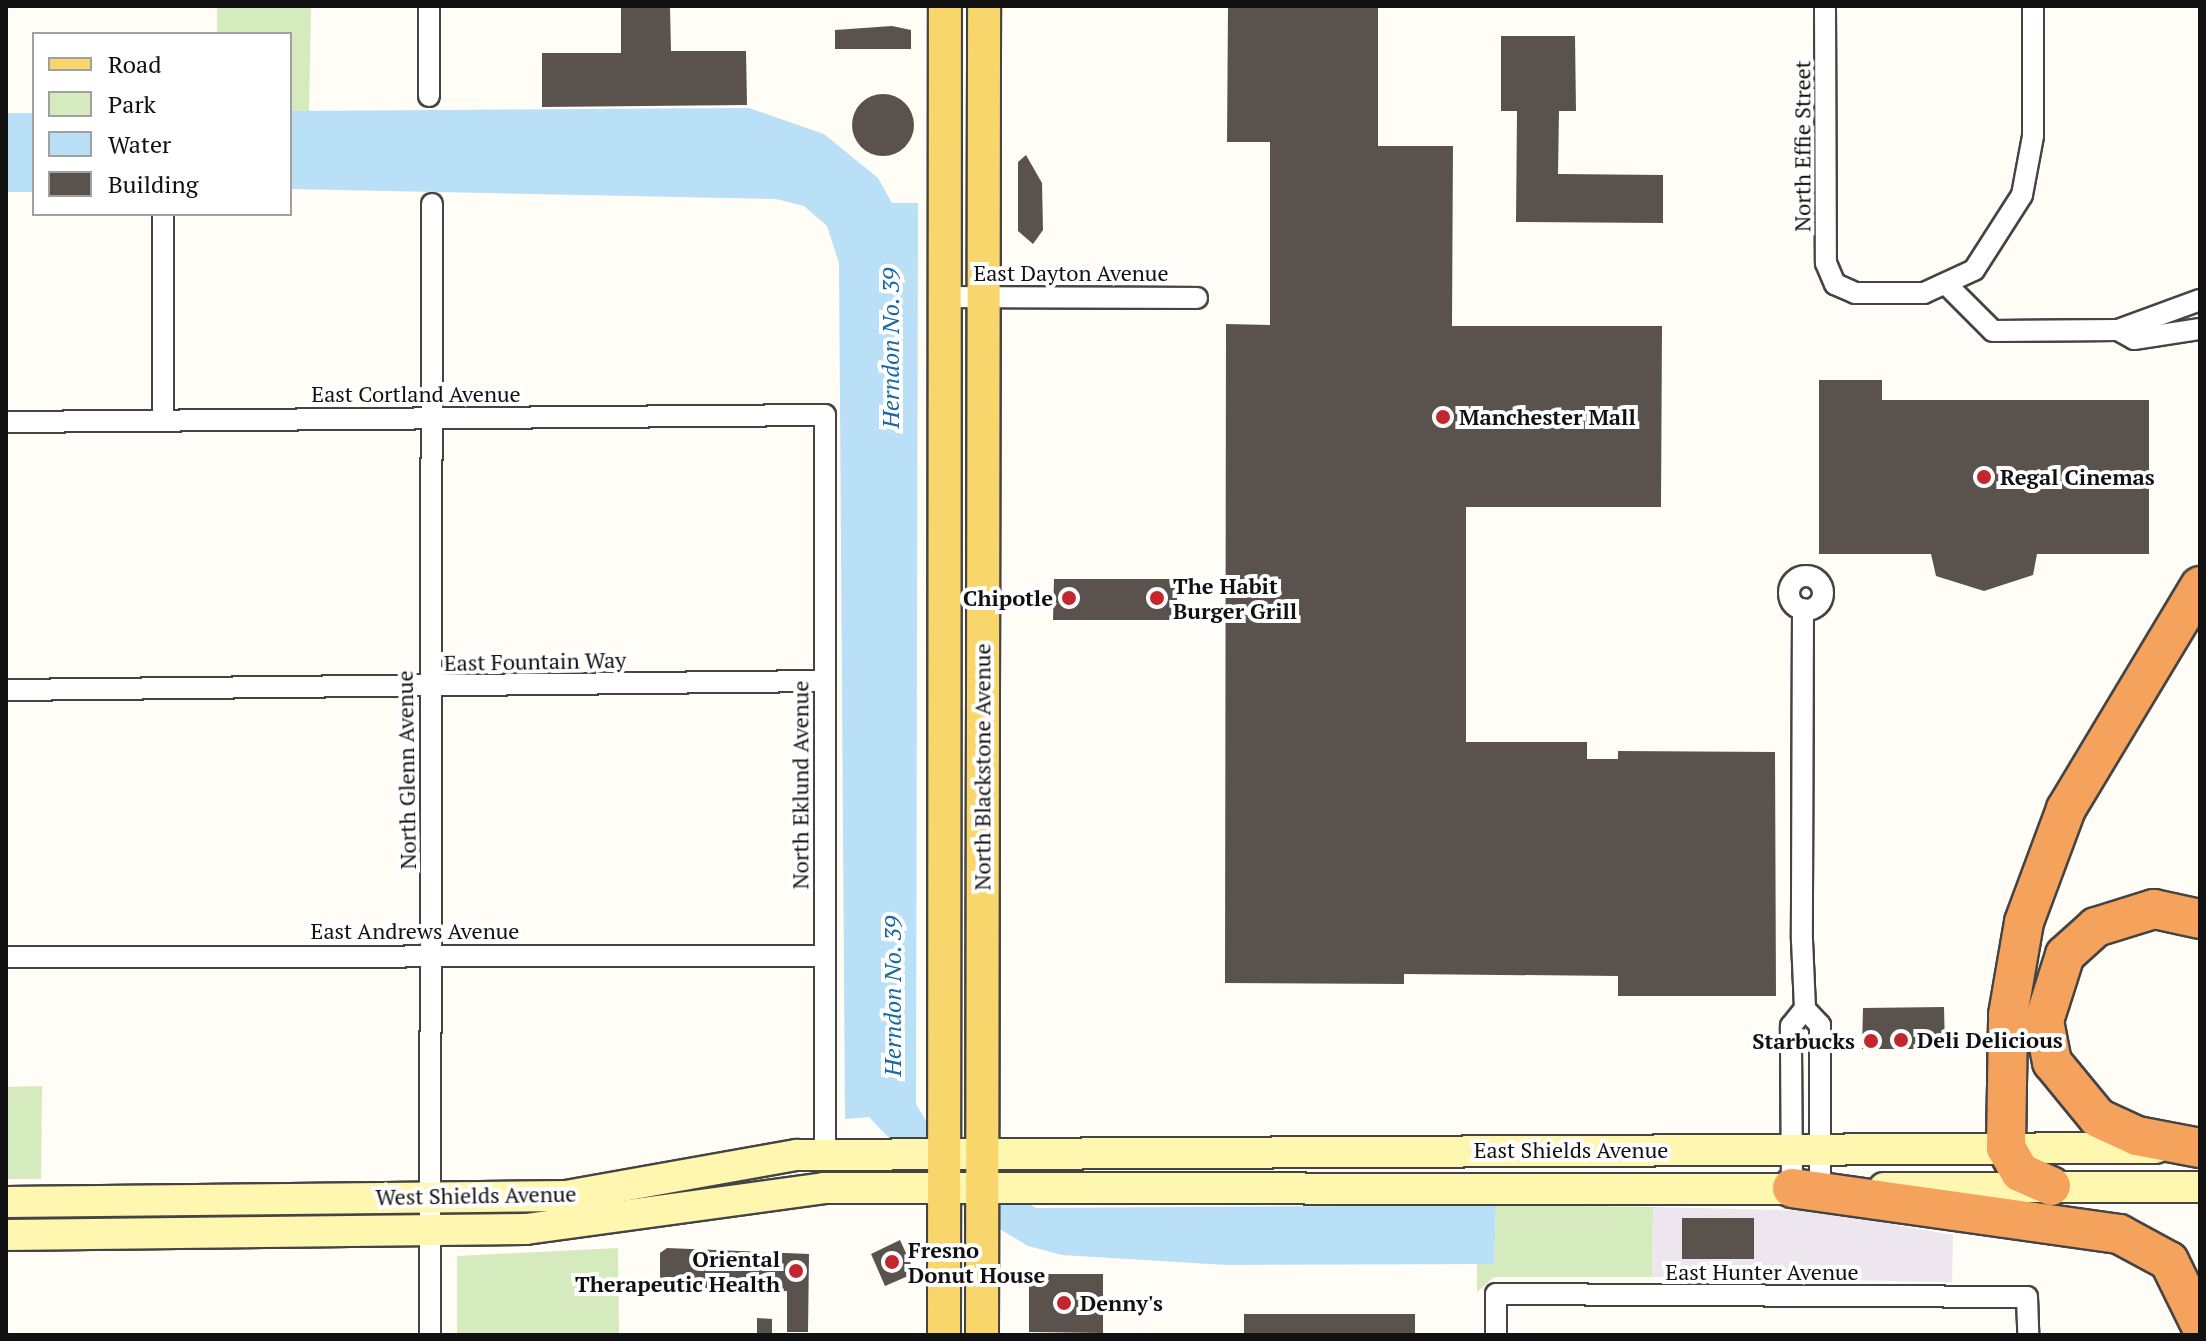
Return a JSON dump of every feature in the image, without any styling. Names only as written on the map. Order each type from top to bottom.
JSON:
[{"type":"highway","points":[[2051,1186],[2020,1172],[2006,1148],[2008,1015],[2028,908],[2066,809],[2200,586]]},
{"type":"highway","points":[[2200,919],[2154,909],[2096,927],[2065,955],[2044,1021],[2052,1062],[2098,1118],[2137,1136],[2200,1148]]},
{"type":"highway","points":[[1806,1188],[2119,1234],[2169,1261],[2200,1324]]},
{"type":"main road","name":"North Blackstone Avenue","points":[[944,1335],[945,6]]},
{"type":"main road","points":[[974,6],[984,65]]},
{"type":"main road","name":"North Blackstone Avenue","points":[[982,1335],[984,6]]},
{"type":"main road","name":"East Shields Avenue","points":[[942,1171],[1805,1151],[2200,1148]]},
{"type":"main road","name":"West Shields Avenue","points":[[6,1202],[566,1196],[825,1155],[942,1171]]},
{"type":"main road","name":"East Shields Avenue","points":[[982,1170],[1806,1188],[2200,1187]]},
{"type":"main road","name":"West Shields Avenue","points":[[6,1235],[593,1225],[752,1194],[942,1171]]},
{"type":"street","points":[[429,6],[429,96]]},
{"type":"street","name":"North Effie Street","points":[[1825,6],[1826,263],[1835,284],[1855,293],[1949,287]]},
{"type":"street","points":[[2033,6],[2033,136],[2026,182],[1993,248],[1949,287],[1993,331],[2118,330],[2200,300]]},
{"type":"street","name":"North Glenn Avenue","points":[[430,1335],[432,954],[428,686],[432,204]]},
{"type":"street","points":[[163,216],[163,420]]},
{"type":"street","name":"East Dayton Avenue","points":[[945,297],[1197,298]]},
{"type":"street","points":[[2118,330],[2134,339],[2200,329]]},
{"type":"street","name":"East Cortland Avenue","points":[[6,422],[825,415]]},
{"type":"street","name":"North Eklund Avenue","points":[[825,415],[825,1155]]},
{"type":"street","points":[[1803,609],[1805,1009],[1791,1026],[1805,1151],[1806,1188]]},
{"type":"street","name":"East Fountain Way","points":[[6,690],[825,681]]},
{"type":"street","name":"East Andrews Avenue","points":[[6,957],[432,954],[824,956]]},
{"type":"street","points":[[1805,1009],[1820,1025],[1805,1151],[1806,1188]]},
{"type":"street","name":"East Hunter Avenue","points":[[1496,1335],[1496,1294],[2027,1297],[2028,1335]]},
{"type":"shaded area","points":[[1653,1207],[1818,1211],[1953,1235],[1952,1282],[1652,1277]]},
{"type":"green space","points":[[217,6],[311,6],[309,111],[292,111],[292,32],[217,32]]},
{"type":"green space","points":[[42,1086],[41,1179],[6,1179],[6,1087]]},
{"type":"green space","points":[[1496,1205],[1653,1207],[1652,1277],[1494,1277],[1477,1292],[1477,1264],[1494,1264]]},
{"type":"green space","points":[[618,1248],[619,1335],[457,1335],[457,1256]]},
{"type":"water","name":"Herndon No. 39","points":[[749,108],[824,134],[878,178],[892,203],[918,203],[916,1104],[934,1134],[969,1173],[1036,1208],[1496,1205],[1494,1264],[1226,1265],[1062,1255],[1028,1246],[942,1194],[869,1117],[845,1119],[839,263],[827,226],[804,206],[776,199],[292,189],[292,111]]},
{"type":"water","points":[[6,113],[32,113],[32,192],[6,192]]},
{"type":"building","points":[[621,6],[670,6],[671,51],[746,51],[747,105],[542,107],[542,53],[621,53]]},
{"type":"building","name":"Manchester Mall","points":[[1228,6],[1378,6],[1378,146],[1453,146],[1452,326],[1662,326],[1661,507],[1466,507],[1466,742],[1587,742],[1587,759],[1618,759],[1618,751],[1775,752],[1776,996],[1618,996],[1618,976],[1404,974],[1404,984],[1225,983],[1226,324],[1270,325],[1270,142],[1227,142]]},
{"type":"building","points":[[892,26],[911,30],[911,49],[835,49],[835,30]]},
{"type":"building","points":[[1501,36],[1575,36],[1576,111],[1559,111],[1558,174],[1663,175],[1663,223],[1516,222],[1517,111],[1501,111]]},
{"type":"building","points":[[877,94],[889,94],[905,103],[912,113],[912,137],[905,147],[889,156],[877,156],[857,142],[852,131],[852,119],[866,99]]},
{"type":"building","points":[[1026,155],[1042,183],[1043,230],[1033,244],[1018,231],[1018,162]]},
{"type":"building","name":"Regal Cinemas","points":[[1819,380],[1882,380],[1882,400],[2149,400],[2149,554],[2037,554],[2033,575],[1984,591],[1936,576],[1931,554],[1819,554]]},
{"type":"building","points":[[1054,579],[1177,579],[1177,620],[1053,620]]},
{"type":"building","points":[[1944,1007],[1945,1049],[1862,1049],[1863,1008]]},
{"type":"building","points":[[1682,1218],[1754,1218],[1754,1259],[1682,1259]]},
{"type":"building","points":[[900,1240],[915,1273],[885,1286],[871,1254]]},
{"type":"building","points":[[667,1248],[809,1254],[808,1332],[787,1332],[787,1291],[660,1294],[660,1253]]},
{"type":"building","points":[[1029,1274],[1103,1274],[1103,1333],[1029,1332]]},
{"type":"building","points":[[1244,1314],[1415,1314],[1415,1335],[1244,1335]]},
{"type":"building","points":[[757,1318],[772,1319],[772,1335],[757,1335]]},
{"type":"place","name":"Manchester Mall","points":[[1443,417]]},
{"type":"place","name":"Regal Cinemas","points":[[1984,477]]},
{"type":"place","name":"Chipotle","points":[[1069,598]]},
{"type":"place","name":"The Habit Burger Grill","points":[[1157,598]]},
{"type":"place","name":"Deli Delicious","points":[[1901,1040]]},
{"type":"place","name":"Starbucks","points":[[1871,1041]]},
{"type":"place","name":"Fresno Donut House","points":[[892,1262]]},
{"type":"place","name":"Oriental Therapeutic Health","points":[[796,1271]]},
{"type":"place","name":"Denny's","points":[[1064,1303]]}]
